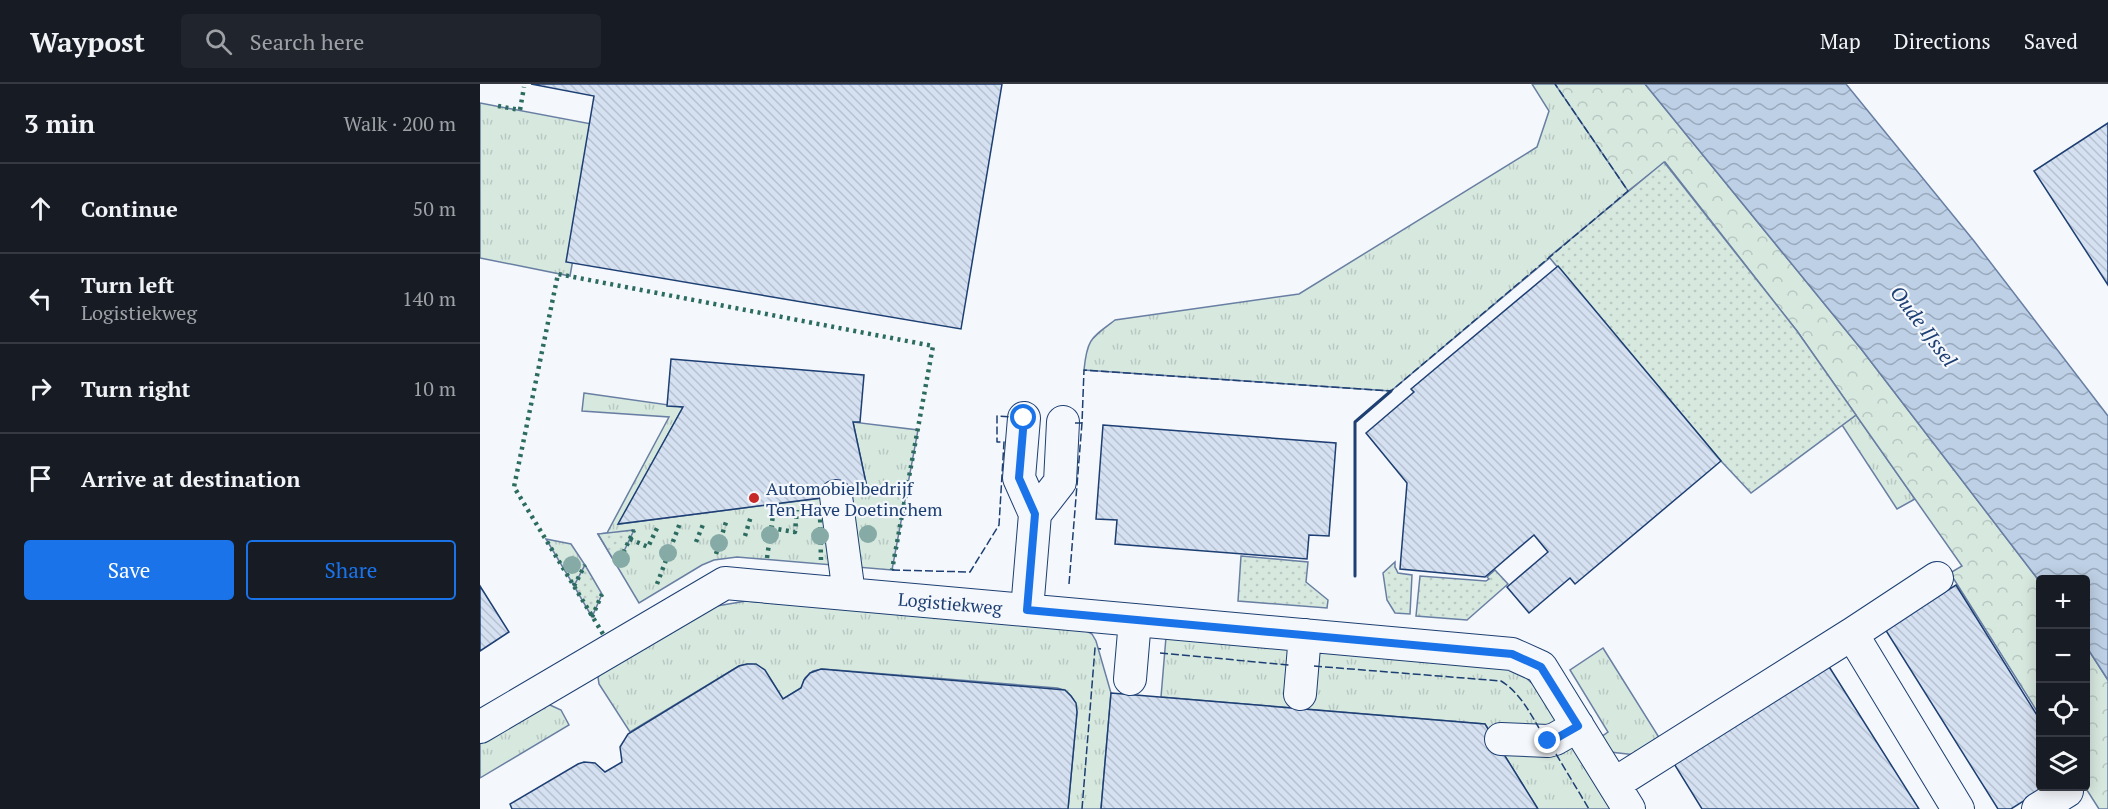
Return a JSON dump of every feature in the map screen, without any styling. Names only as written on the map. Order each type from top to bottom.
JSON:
[{"type":"street","points":[[1024,418],[1019,478],[1035,514],[1027,610]]},
{"type":"street","points":[[1035,514],[1060,482],[1063,422]]},
{"type":"street","points":[[836,496],[849,594]]},
{"type":"street","points":[[1621,797],[1852,634],[1937,578]]},
{"type":"street","name":"Logistiekweg","points":[[480,728],[725,583],[1512,654],[1541,667],[1621,797]]},
{"type":"street","points":[[1130,680],[1135,620]]},
{"type":"street","points":[[1852,634],[1958,809]]},
{"type":"street","points":[[1300,694],[1305,635]]},
{"type":"street","points":[[1501,739],[1548,741],[1578,726]]},
{"type":"street","points":[[2038,809],[2067,791]]},
{"type":"green space","points":[[1532,84],[1604,84],[1664,162],[1391,391],[1084,370],[1092,340],[1115,320],[1299,294],[1537,147],[1549,111]]},
{"type":"green space","points":[[1555,84],[1645,84],[1862,350],[2036,577],[2036,710],[1950,573],[1962,566],[1797,331],[1665,162],[1628,191]]},
{"type":"green space","points":[[480,103],[597,125],[570,276],[480,258]]},
{"type":"green space","points":[[1664,162],[1797,331],[1856,415],[1751,493],[1721,461],[1549,257]]},
{"type":"green space","points":[[584,393],[683,407],[619,524],[868,492],[853,422],[918,430],[892,570],[737,557],[714,560],[639,603],[598,534],[607,533],[669,417],[582,411]]},
{"type":"green space","points":[[1856,415],[1915,499],[1897,509],[1842,425]]},
{"type":"green space","points":[[634,530],[617,566],[598,534]]},
{"type":"green space","points":[[546,539],[571,544],[585,565],[574,586]]},
{"type":"green space","points":[[1241,556],[1308,562],[1306,582],[1328,600],[1327,608],[1238,601]]},
{"type":"green space","points":[[1395,562],[1398,573],[1412,575],[1410,614],[1395,613],[1387,600],[1383,573]]},
{"type":"green space","points":[[585,565],[602,594],[592,617],[574,586]]},
{"type":"green space","points":[[1495,570],[1508,584],[1467,620],[1416,616],[1420,576],[1486,581]]},
{"type":"green space","points":[[746,601],[1081,628],[1092,634],[1111,693],[1101,809],[1068,809],[1077,712],[1071,696],[1057,688],[823,669],[813,671],[805,678],[801,688],[783,699],[761,668],[748,664],[739,666],[630,732],[599,684],[598,677],[604,670],[711,607]]},
{"type":"green space","points":[[1166,637],[1508,667],[1523,675],[1535,686],[1612,809],[1538,809],[1485,724],[1161,697]]},
{"type":"green space","points":[[1603,648],[1660,739],[1636,755],[1610,752],[1601,737],[1608,732],[1570,670]]},
{"type":"green space","points":[[2090,652],[2108,680],[2108,809],[2099,809],[2088,791],[2090,791]]},
{"type":"green space","points":[[550,705],[561,710],[569,725],[480,778],[480,744],[539,706]]},
{"type":"water","name":"Oude IJssel","points":[[1645,84],[1846,84],[1974,241],[2108,416],[2108,680],[2090,652],[2090,575],[2036,577],[1862,350]]},
{"type":"building","points":[[531,84],[1002,84],[961,329],[566,262],[594,96]]},
{"type":"building","points":[[2108,123],[2108,285],[2034,171]]},
{"type":"building","points":[[1558,266],[1721,461],[1575,584],[1570,578],[1529,613],[1507,587],[1548,552],[1534,535],[1485,577],[1400,569],[1407,483],[1366,433],[1414,392],[1411,389]]},
{"type":"building","points":[[671,359],[864,375],[860,422],[853,422],[868,492],[618,524],[683,407],[667,406]]},
{"type":"building","points":[[1103,425],[1336,443],[1329,536],[1309,535],[1307,559],[1115,544],[1117,520],[1096,519]]},
{"type":"building","points":[[1956,585],[2036,714],[2036,791],[2039,791],[2011,809],[1998,809],[1885,629]]},
{"type":"building","points":[[480,586],[509,632],[480,651]]},
{"type":"building","points":[[756,664],[765,670],[783,699],[801,688],[810,673],[821,669],[1065,690],[1076,703],[1077,712],[1068,809],[512,809],[510,804],[578,764],[595,763],[605,772],[622,762],[620,747],[628,734],[739,666]]},
{"type":"building","points":[[1828,665],[1919,809],[1702,809],[1673,762]]},
{"type":"building","points":[[1111,693],[1485,724],[1538,809],[1101,809]]},
{"type":"hedge","points":[[498,106],[520,110],[524,87]]},
{"type":"hedge","points":[[603,634],[514,487],[558,274],[933,346],[892,570]]},
{"type":"hedge","points":[[771,528],[795,532],[797,510]]},
{"type":"hedge","points":[[820,512],[821,562]]},
{"type":"hedge","points":[[767,558],[773,515]]},
{"type":"hedge","points":[[745,536],[751,516]]},
{"type":"hedge","points":[[716,554],[727,519]]},
{"type":"hedge","points":[[696,542],[704,522]]},
{"type":"hedge","points":[[657,584],[680,523]]},
{"type":"hedge","points":[[630,539],[648,547],[658,526]]},
{"type":"hedge","points":[[617,566],[634,530]]},
{"type":"hedge","points":[[574,586],[585,565]]},
{"type":"hedge","points":[[592,617],[602,594]]},
{"type":"fence","points":[[1075,423],[1082,423],[1084,370],[1391,391],[1628,191],[1555,84]]},
{"type":"fence","points":[[892,570],[970,572],[999,525],[1004,442],[997,442],[997,416],[1012,417]]},
{"type":"fence","points":[[1069,584],[1082,423]]},
{"type":"fence","points":[[1082,809],[1095,648],[1101,649]]},
{"type":"fence","points":[[1160,653],[1289,665]]},
{"type":"fence","points":[[1314,666],[1501,681],[1518,696],[1539,728]]},
{"type":"fence","points":[[1556,754],[1589,809]]},
{"type":"wall","points":[[1355,576],[1355,422],[1391,391]]},
{"type":"place","name":"Automobielbedrijf Ten Have Doetinchem","points":[[754,498]]},
{"type":"route","points":[[1024,418],[1019,478],[1035,514],[1027,610],[1512,654],[1541,667],[1578,726],[1548,741]]}]
